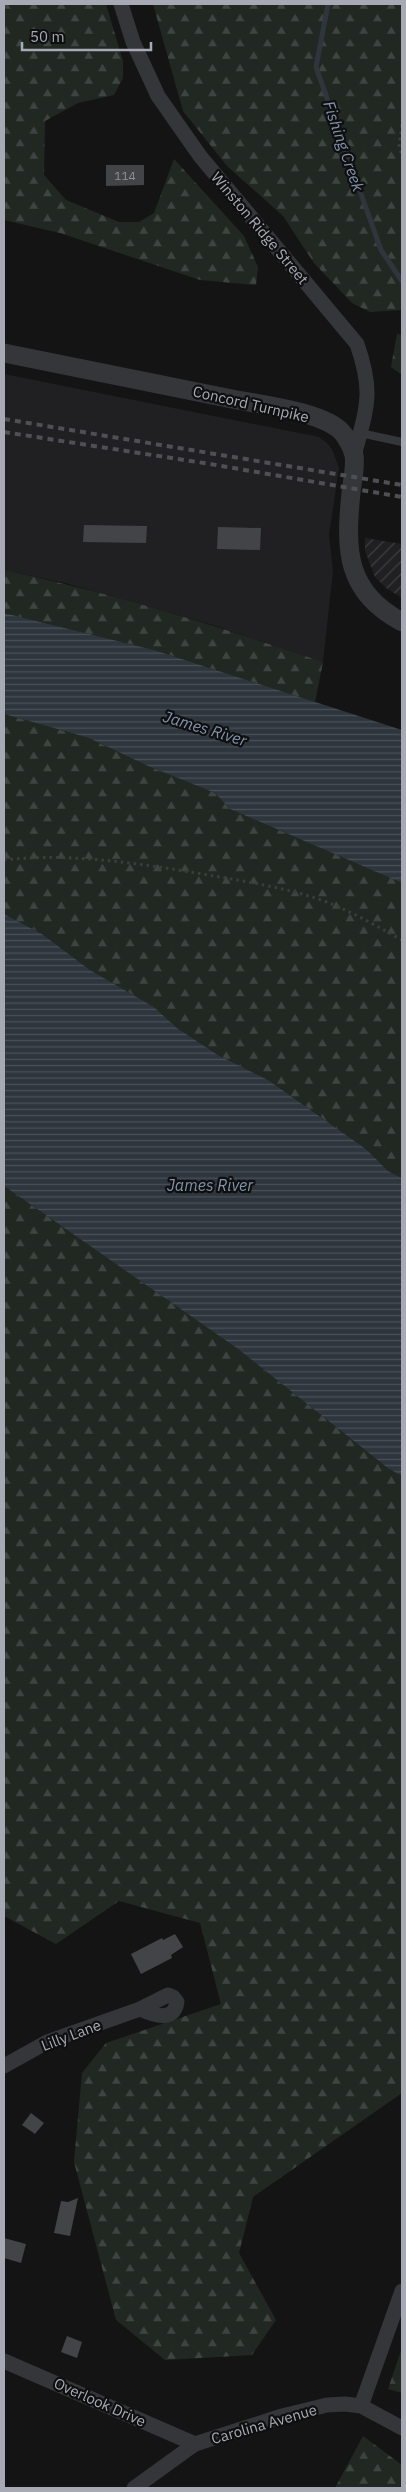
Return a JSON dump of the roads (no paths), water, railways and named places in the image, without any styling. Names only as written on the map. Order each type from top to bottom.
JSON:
[{"type":"street","name":"Winston Ridge Street","points":[[121,4],[134,42],[158,96],[200,156],[356,344],[366,372],[368,401],[354,456]]},
{"type":"street","name":"Concord Turnpike","points":[[4,353],[289,410],[336,427],[345,436],[354,456]]},
{"type":"street","points":[[354,456],[348,520],[348,552],[354,574],[377,607],[402,622]]},
{"type":"street","name":"Lilly Lane","points":[[4,2066],[68,2034],[140,2009]]},
{"type":"street","points":[[361,2406],[402,2291]]},
{"type":"street","name":"Overlook Drive","points":[[4,2361],[195,2444]]},
{"type":"street","name":"Carolina Avenue","points":[[134,2488],[195,2444],[282,2416],[345,2404],[361,2406],[402,2428]]},
{"type":"lane","points":[[360,433],[402,442]]},
{"type":"water","name":"James River","points":[[4,613],[154,650],[402,730],[402,883],[230,809],[215,793],[148,766],[89,738],[4,714]]},
{"type":"water","name":"James River","points":[[4,914],[42,934],[90,970],[154,1007],[177,1028],[218,1055],[268,1080],[366,1149],[388,1171],[402,1178],[402,1476],[389,1469],[238,1349],[4,1186]]},
{"type":"waterway","name":"Fishing Creek","points":[[328,4],[316,67],[381,250],[402,281]]},
{"type":"railway","points":[[4,419],[402,485]]},
{"type":"railway","points":[[4,432],[210,464],[402,497]]}]
